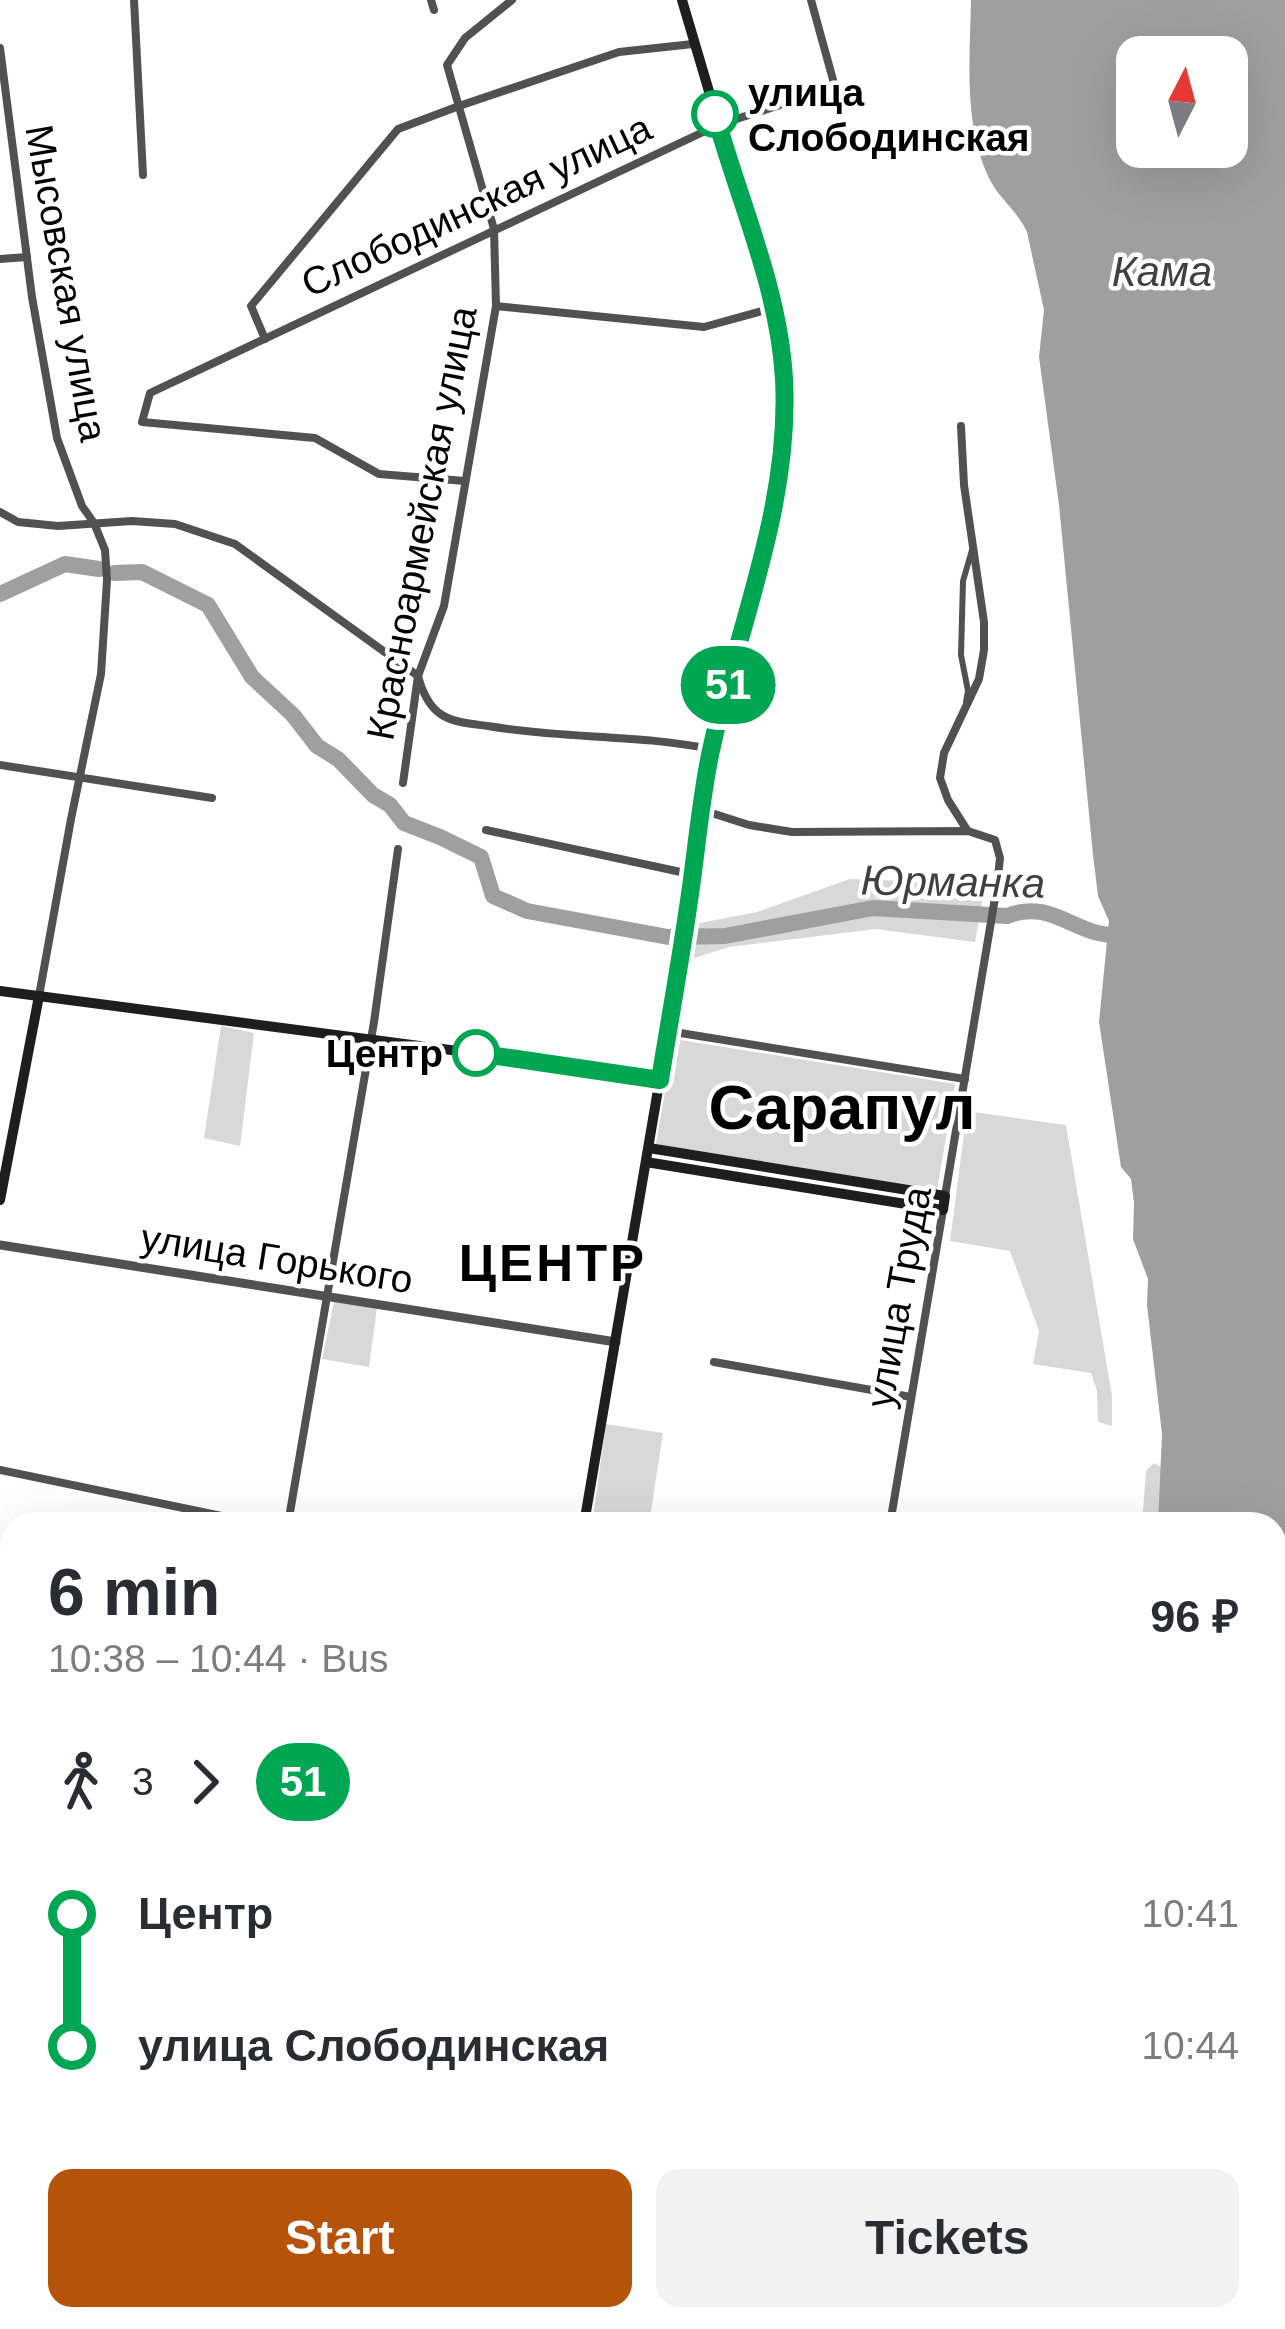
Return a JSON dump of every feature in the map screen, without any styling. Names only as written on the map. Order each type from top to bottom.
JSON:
[{"type":"main road","points":[[586,1512],[711,749],[773,508],[784,441],[784,377],[772,308],[682,0]]},
{"type":"main road","points":[[0,991],[660,1080]]},
{"type":"main road","points":[[0,1200],[39,996]]},
{"type":"main road","points":[[648,1155],[945,1196]]},
{"type":"main road","points":[[648,1155],[943,1210]]},
{"type":"main road","name":"улица Труда","points":[[943,1210],[945,1196]]},
{"type":"street","points":[[134,0],[143,175]]},
{"type":"street","name":"Красноармейская улица","points":[[403,783],[418,676],[444,606],[496,306],[494,230],[447,65],[465,38],[512,0]]},
{"type":"street","name":"Слободинская улица","points":[[465,481],[379,474],[315,438],[142,422],[150,394],[265,338],[718,125],[835,87],[811,0]]},
{"type":"street","points":[[265,338],[251,305],[398,129],[619,52],[693,44]]},
{"type":"street","name":"Мысовская улица","points":[[0,48],[57,438],[82,506],[105,550],[107,610],[101,674],[39,996]]},
{"type":"street","points":[[0,259],[27,256]]},
{"type":"street","points":[[496,306],[704,327],[772,308]]},
{"type":"street","points":[[961,426],[984,650],[979,679],[944,753],[940,778],[968,831]]},
{"type":"street","points":[[0,512],[17,522],[58,526],[132,521],[175,524],[236,544],[418,676],[430,703],[453,720],[535,735],[671,741],[711,749]]},
{"type":"street","points":[[963,718],[968,691],[961,655],[963,581],[974,546]]},
{"type":"street","points":[[0,765],[212,798]]},
{"type":"street","points":[[700,809],[749,825],[792,832],[968,831]]},
{"type":"street","points":[[487,830],[692,880]]},
{"type":"street","name":"улица Труда","points":[[945,1196],[1000,858],[995,840],[968,831]]},
{"type":"street","points":[[290,1512],[371,1040],[398,849]]},
{"type":"street","points":[[668,1031],[965,1079]]},
{"type":"street","name":"улица Труда","points":[[892,1512],[943,1210]]},
{"type":"street","name":"улица Горького","points":[[0,1245],[616,1342]]},
{"type":"street","points":[[714,1362],[911,1397]]},
{"type":"street","points":[[0,1470],[202,1512]]},
{"type":"shaded area","points":[[850,879],[984,890],[975,942],[876,929],[729,947],[688,960],[695,924],[757,912]]},
{"type":"shaded area","points":[[221,1026],[254,1033],[240,1146],[204,1138]]},
{"type":"shaded area","points":[[674,1039],[955,1084],[937,1190],[656,1144]]},
{"type":"shaded area","points":[[967,1111],[1066,1125],[1112,1396],[1112,1426],[1098,1422],[1091,1373],[1033,1364],[1039,1331],[1010,1251],[950,1241]]},
{"type":"shaded area","points":[[334,1302],[377,1308],[369,1367],[322,1359]]},
{"type":"shaded area","points":[[606,1424],[663,1433],[651,1512],[594,1512]]},
{"type":"shaded area","points":[[1154,1463],[1162,1468],[1159,1512],[1143,1512],[1146,1471]]},
{"type":"water","name":"Кама","points":[[971,0],[1285,0],[1285,1512],[1159,1512],[1162,1434],[1148,1279],[1133,1239],[1131,1179],[1121,1167],[1099,1022],[1109,921],[1098,896],[1059,505],[1039,357],[1044,310],[1027,232],[989,178],[975,135],[970,90]]},
{"type":"waterway","name":"Юрманка","points":[[0,594],[65,564],[99,569]]},
{"type":"waterway","name":"Юрманка","points":[[114,573],[142,572],[208,605],[252,677],[293,715],[317,746],[390,805],[404,823],[481,857],[493,896],[527,911],[668,937],[725,936],[873,908],[1007,916],[1040,912],[1096,933],[1128,933]]},
{"type":"bus line","name":"51","points":[[476,1053],[660,1080],[711,749],[775,500],[784,441],[784,377],[772,308],[715,114]]},
{"type":"place","name":"улица Слободинская","points":[[715,114]]},
{"type":"place","name":"Центр","points":[[476,1053]]},
{"type":"district","name":"Сарапул","points":[[842,1107]]},
{"type":"district","name":"ЦЕНТР","points":[[553,1263]]}]
